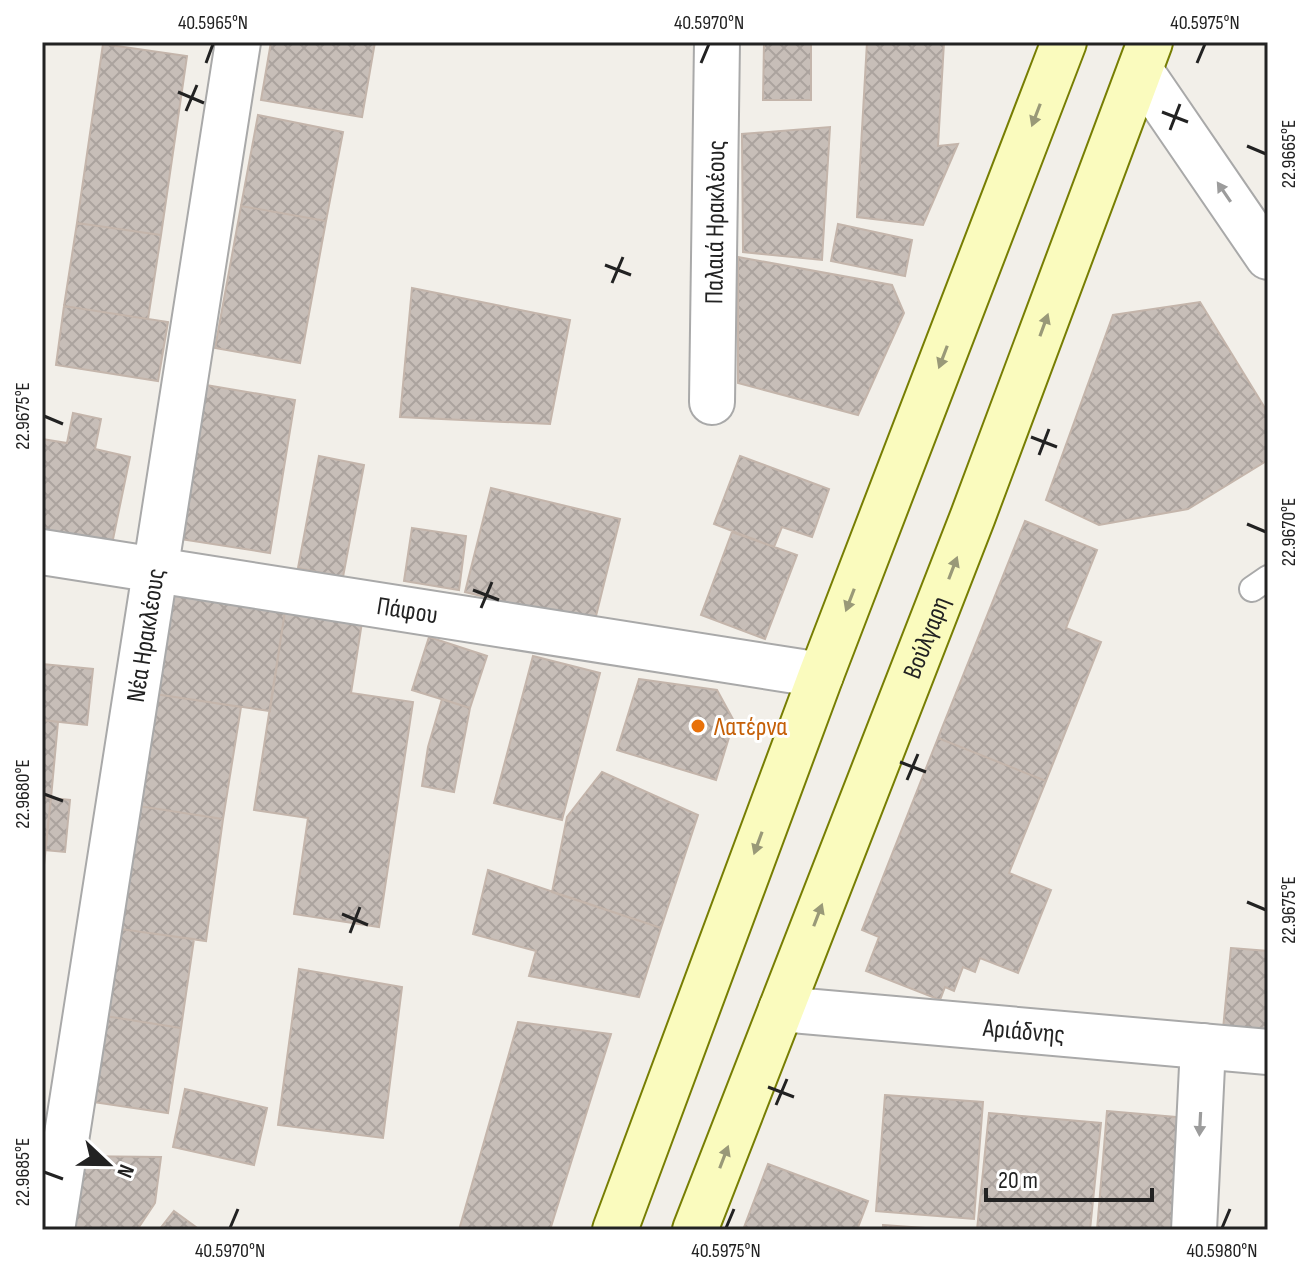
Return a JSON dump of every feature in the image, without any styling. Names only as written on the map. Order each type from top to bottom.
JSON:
[{"type":"main road","points":[[615,1230],[821,675],[1064,42]]},
{"type":"main road","name":"Βούλγαρη","points":[[695,1230],[973,516],[1145,56]]},
{"type":"street","name":"Νέα Ηρακλέους","points":[[52,1230],[238,42]]},
{"type":"street","name":"Παλαιά Ηρακλέους","points":[[712,402],[717,42]]},
{"type":"street","points":[[1145,56],[1268,257]]},
{"type":"street","name":"Πάφου","points":[[42,552],[156,567],[821,675]]},
{"type":"street","name":"Αριάδνης","points":[[781,1009],[1268,1052]]},
{"type":"street","points":[[1194,1230],[1203,1046]]},
{"type":"building","points":[[271,42],[375,42],[362,117],[261,100]]},
{"type":"building","points":[[764,42],[811,42],[811,100],[763,100]]},
{"type":"building","points":[[867,42],[944,42],[938,146],[958,144],[923,225],[857,217]]},
{"type":"building","points":[[103,44],[187,56],[161,235],[77,223]]},
{"type":"building","points":[[258,115],[343,132],[326,221],[241,206]]},
{"type":"building","points":[[830,127],[822,260],[743,252],[742,134]]},
{"type":"building","points":[[241,206],[326,221],[300,363],[215,348]]},
{"type":"building","points":[[77,223],[161,235],[148,319],[64,306]]},
{"type":"building","points":[[838,224],[912,240],[905,276],[831,261]]},
{"type":"building","points":[[738,257],[892,285],[904,313],[858,415],[738,383]]},
{"type":"building","points":[[412,288],[570,320],[550,424],[400,417]]},
{"type":"building","points":[[1200,302],[1268,413],[1268,460],[1188,509],[1099,525],[1046,500],[1113,315]]},
{"type":"building","points":[[64,306],[168,322],[158,381],[56,365]]},
{"type":"building","points":[[206,385],[295,400],[270,553],[180,539]]},
{"type":"building","points":[[73,413],[101,419],[95,449],[130,457],[112,544],[42,530],[42,439],[67,443]]},
{"type":"building","points":[[319,456],[364,465],[343,577],[298,568]]},
{"type":"building","points":[[740,456],[829,489],[812,537],[782,527],[774,547],[714,524]]},
{"type":"building","points":[[491,488],[620,519],[594,624],[465,592]]},
{"type":"building","points":[[1025,521],[1097,550],[1066,628],[1101,642],[1046,781],[938,738]]},
{"type":"building","points":[[412,528],[466,536],[459,590],[404,581]]},
{"type":"building","points":[[732,532],[797,555],[765,639],[701,615]]},
{"type":"building","points":[[164,593],[285,611],[270,711],[148,693]]},
{"type":"building","points":[[285,611],[362,622],[351,693],[413,702],[379,927],[294,914],[308,818],[254,810]]},
{"type":"building","points":[[429,637],[487,656],[470,708],[412,690]]},
{"type":"building","points":[[533,656],[600,673],[562,820],[494,803]]},
{"type":"building","points":[[42,664],[93,669],[87,725],[42,720]]},
{"type":"building","points":[[639,679],[717,690],[734,721],[716,780],[617,750]]},
{"type":"building","points":[[148,693],[241,707],[223,819],[132,805]]},
{"type":"building","points":[[442,699],[470,708],[454,792],[422,786],[428,747]]},
{"type":"building","points":[[42,720],[58,722],[51,798],[42,797]]},
{"type":"building","points":[[938,738],[1046,781],[1009,873],[1051,890],[1018,973],[980,958],[975,972],[963,967],[954,991],[945,987],[940,1000],[866,971],[879,937],[862,930]]},
{"type":"building","points":[[602,772],[698,815],[661,928],[552,892],[567,817]]},
{"type":"building","points":[[42,797],[51,798],[44,865],[42,865]]},
{"type":"building","points":[[51,798],[70,800],[65,852],[45,850]]},
{"type":"building","points":[[132,805],[223,819],[206,941],[113,928]]},
{"type":"building","points":[[488,870],[661,928],[639,997],[529,976],[536,951],[473,934]]},
{"type":"building","points":[[113,928],[194,939],[181,1028],[99,1015]]},
{"type":"building","points":[[1231,948],[1268,951],[1268,1034],[1223,1029]]},
{"type":"building","points":[[299,969],[402,987],[383,1138],[278,1125]]},
{"type":"building","points":[[99,1015],[181,1028],[168,1113],[86,1101]]},
{"type":"building","points":[[518,1022],[611,1034],[550,1230],[459,1230]]},
{"type":"building","points":[[185,1089],[267,1108],[254,1165],[173,1147]]},
{"type":"building","points":[[885,1095],[983,1102],[974,1219],[876,1211]]},
{"type":"building","points":[[1107,1111],[1187,1118],[1178,1230],[1097,1230]]},
{"type":"building","points":[[989,1113],[1101,1123],[1090,1230],[977,1230]]},
{"type":"building","points":[[69,1156],[161,1157],[155,1203],[137,1230],[64,1230]]},
{"type":"building","points":[[768,1164],[868,1201],[857,1230],[743,1230]]},
{"type":"building","points":[[174,1211],[200,1230],[159,1230]]},
{"type":"building","points":[[883,1225],[953,1230],[883,1230]]},
{"type":"place","name":"Λατέρνα","points":[[698,726]]}]
